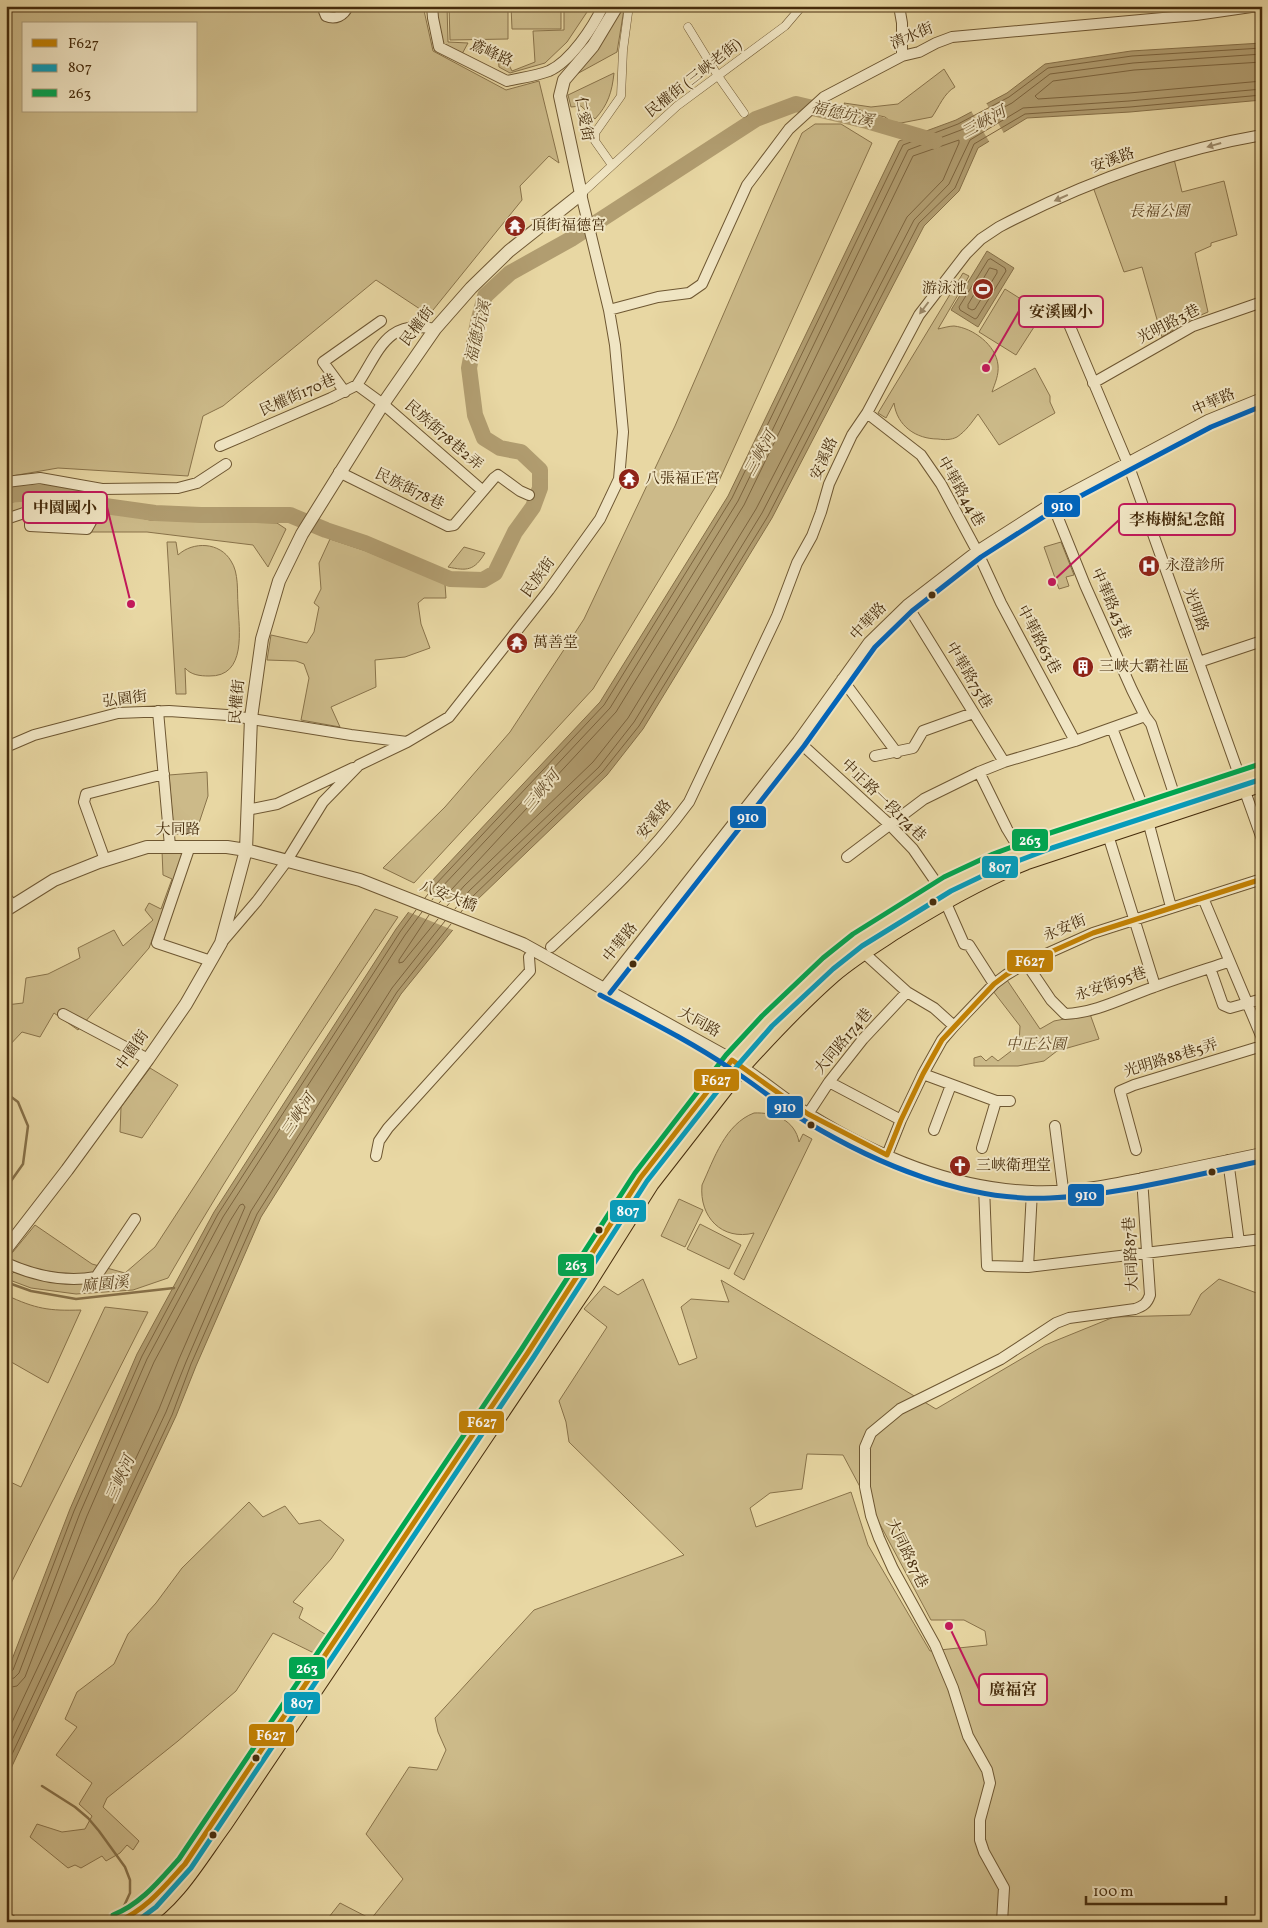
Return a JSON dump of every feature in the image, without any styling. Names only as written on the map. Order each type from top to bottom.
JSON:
[{"type":"main road","points":[[116,1922],[135,1920],[184,1864],[511,1379],[641,1178],[737,1063],[767,1020],[828,963],[858,940],[942,894],[996,861],[1146,816],[1243,784],[1262,772]]},
{"type":"main road","points":[[737,1063],[834,974],[942,894],[1026,862],[1108,835],[1176,800],[1243,784],[1262,784]]},
{"type":"street","points":[[322,6],[326,16],[332,18],[340,16],[348,6]]},
{"type":"street","name":"鳶峰路","points":[[432,6],[432,18],[439,47],[507,81],[549,71],[567,57],[584,36],[603,6]]},
{"type":"street","name":"仁愛街","points":[[581,194],[560,96],[564,80],[593,46],[617,6]]},
{"type":"street","name":"仁愛街","points":[[612,165],[595,141],[595,133],[621,96],[623,50],[628,13],[626,6]]},
{"type":"street","name":"民權街 (三峽老街)","points":[[581,194],[677,106],[785,26],[802,6]]},
{"type":"street","points":[[899,6],[902,22],[902,56]]},
{"type":"street","name":"清水街","points":[[609,310],[658,297],[689,293],[702,284],[747,185],[789,129],[824,97],[902,56],[920,52],[952,37],[1196,15],[1258,6]]},
{"type":"street","points":[[688,27],[718,76],[744,113]]},
{"type":"street","name":"安溪路","points":[[551,947],[629,875],[669,830],[689,802],[773,624],[797,564],[812,536],[821,512],[828,484],[852,435],[867,413],[919,315],[966,254],[981,239],[1019,216],[1116,174],[1232,140],[1262,135]]},
{"type":"street","name":"民族街","points":[[248,810],[277,804],[407,742],[450,717],[549,590],[600,520],[619,479],[623,432],[615,345],[609,310],[581,194]]},
{"type":"street","name":"民權街","points":[[246,850],[251,718],[262,640],[279,581],[302,534],[383,404],[435,329],[471,288],[509,252],[581,194]]},
{"type":"street","name":"光明路3巷","points":[[1093,383],[1193,326],[1262,302]]},
{"type":"street","name":"光明路","points":[[1063,310],[1128,464],[1262,839]]},
{"type":"street","points":[[345,392],[323,362],[382,321]]},
{"type":"street","points":[[357,385],[389,335],[407,328],[420,326],[435,329]]},
{"type":"street","name":"民權街170巷","points":[[220,446],[345,392],[357,385],[383,404]]},
{"type":"street","name":"中華路","points":[[604,988],[798,741],[869,642],[907,604],[977,551],[1052,503],[1208,420],[1262,398]]},
{"type":"street","name":"民族街78巷2弄","points":[[383,404],[483,491]]},
{"type":"street","name":"中華路44巷","points":[[867,413],[921,455],[941,484],[977,551]]},
{"type":"street","points":[[6,482],[40,478],[102,493],[178,488],[196,483],[226,464]]},
{"type":"street","name":"民族街78巷","points":[[339,472],[448,526],[454,524],[498,475],[520,491],[529,494]]},
{"type":"street","points":[[6,519],[27,512],[30,514],[30,526],[87,529],[96,512],[102,493]]},
{"type":"street","name":"中華路43巷","points":[[1052,503],[1085,585],[1145,716],[1151,724],[1176,800]]},
{"type":"street","name":"中華路63巷","points":[[977,551],[1001,603],[1075,741]]},
{"type":"street","name":"中華路75巷","points":[[907,604],[1004,762]]},
{"type":"street","points":[[1199,662],[1262,642]]},
{"type":"street","points":[[842,679],[897,753]]},
{"type":"street","points":[[158,711],[170,846]]},
{"type":"street","name":"弘園街","points":[[6,747],[34,735],[118,713],[158,711],[251,718]]},
{"type":"street","points":[[875,756],[897,753],[913,748],[923,731],[973,713]]},
{"type":"street","points":[[847,857],[924,799],[979,772],[1145,716]]},
{"type":"street","points":[[251,718],[351,735],[407,742]]},
{"type":"street","points":[[1112,728],[1146,816],[1171,907]]},
{"type":"street","name":"中正路一段174巷","points":[[798,741],[890,825],[913,849],[942,894],[964,944],[968,945],[994,984]]},
{"type":"street","points":[[221,943],[258,901],[286,862],[323,802],[358,765]]},
{"type":"street","points":[[979,772],[1021,852]]},
{"type":"street","points":[[105,860],[84,802],[86,794],[164,774]]},
{"type":"street","points":[[1108,835],[1155,986]]},
{"type":"street","points":[[190,846],[157,943],[211,961]]},
{"type":"street","name":"大同路","points":[[8,904],[54,880],[105,860],[147,847],[227,847],[246,850],[360,880]]},
{"type":"street","name":"中園街","points":[[6,1249],[67,1170],[186,1004],[221,943],[246,850]]},
{"type":"street","name":"永安街","points":[[887,1155],[900,1120],[942,1040],[994,984],[1026,963],[1085,936],[1262,879]]},
{"type":"street","name":"八安大橋","points":[[360,880],[523,944]]},
{"type":"street","points":[[1203,898],[1228,962],[1249,1004],[1262,1038]]},
{"type":"street","name":"大同路","points":[[523,944],[737,1063],[808,1114],[887,1155],[949,1178],[984,1186],[1032,1191],[1102,1186],[1262,1153]]},
{"type":"street","points":[[863,952],[907,992],[934,1008],[954,1026]]},
{"type":"street","points":[[376,1156],[380,1141],[388,1128],[530,971],[529,957]]},
{"type":"street","name":"永安街95巷","points":[[1026,963],[1051,1000],[1065,1014],[1078,1014],[1228,962]]},
{"type":"street","points":[[1210,968],[1223,1005],[1230,1008],[1262,999]]},
{"type":"street","name":"大同路174巷","points":[[808,1114],[829,1082],[863,1039],[907,992]]},
{"type":"street","points":[[63,1014],[148,1059]]},
{"type":"street","name":"光明路88巷5弄","points":[[1136,1150],[1120,1091],[1262,1046]]},
{"type":"street","points":[[923,1074],[996,1101],[1010,1101]]},
{"type":"street","points":[[829,1082],[900,1120]]},
{"type":"street","points":[[934,1130],[951,1085]]},
{"type":"street","points":[[982,1148],[996,1101]]},
{"type":"street","points":[[1055,1126],[1063,1189]]},
{"type":"street","points":[[1228,1160],[1239,1242]]},
{"type":"street","name":"大同路87巷","points":[[1002,1922],[1004,1888],[984,1852],[980,1840],[980,1820],[990,1783],[987,1770],[971,1744],[953,1688],[935,1645],[879,1538],[871,1516],[865,1486],[866,1447],[871,1433],[900,1409],[1001,1359],[1056,1323],[1069,1318],[1134,1309],[1143,1306],[1150,1295],[1142,1178]]},
{"type":"street","points":[[984,1186],[986,1266],[1028,1267],[1262,1239]]},
{"type":"street","points":[[1028,1267],[1032,1191]]},
{"type":"street","points":[[6,1263],[26,1272],[55,1279],[79,1280],[96,1277],[134,1219]]},
{"type":"green space","points":[[6,6],[423,6],[433,51],[506,90],[539,81],[559,163],[549,156],[520,186],[522,200],[429,315],[376,280],[223,406],[203,416],[188,476],[58,468],[6,477]]},
{"type":"green space","points":[[436,6],[447,6],[448,42],[468,43],[462,54],[443,44]]},
{"type":"green space","points":[[449,6],[508,6],[508,39],[450,40]]},
{"type":"green space","points":[[511,6],[561,6],[561,29],[512,29]]},
{"type":"green space","points":[[564,6],[591,6],[567,42],[545,63],[510,73],[499,67],[498,55],[504,55],[512,71],[535,62],[533,31],[564,30]]},
{"type":"green space","points":[[623,6],[617,52],[575,75]]},
{"type":"green space","points":[[944,69],[955,87],[945,96],[932,117],[901,123],[846,106],[844,103],[871,107],[898,104]]},
{"type":"green space","points":[[614,73],[609,98],[595,119],[581,106],[571,107],[568,95]]},
{"type":"green space","points":[[815,124],[841,124],[872,143],[719,481],[593,689],[414,883],[383,868],[445,807],[510,732],[584,619],[675,426],[802,133]]},
{"type":"green space","name":"長福公園","points":[[1174,159],[1182,192],[1224,181],[1237,235],[1211,243],[1211,246],[1195,253],[1208,312],[1187,321],[1162,337],[1142,267],[1124,272],[1093,187]]},
{"type":"green space","points":[[963,273],[969,276],[938,329],[952,326],[961,327],[976,334],[988,344],[993,351],[998,365],[992,392],[1035,368],[1050,396],[1050,402],[1055,413],[999,445],[978,414],[960,435],[946,440],[922,437],[909,430],[899,418],[894,403],[886,418],[878,413]]},
{"type":"green space","points":[[1005,289],[1043,313],[1016,355],[979,332]]},
{"type":"green space","points":[[20,500],[61,500],[150,520],[277,523],[286,529],[268,567],[253,545],[147,532],[87,532],[28,528],[25,515],[6,522],[6,504]]},
{"type":"green space","points":[[330,539],[366,551],[445,584],[446,598],[424,598],[418,603],[421,624],[430,648],[405,657],[375,660],[376,687],[331,707],[340,727],[301,720],[309,678],[304,664],[296,661],[267,660],[271,635],[307,643],[314,632],[319,607],[314,603],[321,589],[319,563]]},
{"type":"green space","points":[[167,542],[176,542],[178,555],[184,550],[198,546],[213,547],[220,550],[234,566],[236,577],[239,638],[235,660],[230,669],[221,674],[209,676],[193,674],[185,668],[186,694],[176,694]]},
{"type":"green space","points":[[1061,542],[1074,575],[1066,577],[1069,586],[1059,589],[1044,547]]},
{"type":"green space","points":[[464,547],[485,553],[470,568],[448,567]]},
{"type":"green space","points":[[207,772],[208,796],[195,835],[174,834],[169,775]]},
{"type":"green space","points":[[186,850],[149,948],[78,1030],[54,1013],[40,1037],[22,1032],[6,1049],[6,1005],[23,1003],[26,978],[48,974],[80,958],[78,948],[114,930],[123,946],[153,920],[145,910],[149,903],[161,909],[172,879],[163,875],[162,851]]},
{"type":"green space","points":[[375,909],[398,917],[251,1141],[168,1278],[133,1290],[76,1294],[31,1288],[7,1279],[20,1266],[8,1258],[35,1225],[92,1264],[125,1273],[155,1247]]},
{"type":"green space","name":"中正公園","points":[[1007,980],[1040,1029],[1054,1021],[1090,1014],[1099,1039],[1057,1051],[1044,1061],[1018,1066],[974,1066],[974,1058],[981,1056],[986,1061],[992,1056],[998,1061],[1019,1045],[1020,1026],[993,991]]},
{"type":"green space","points":[[150,1068],[178,1085],[142,1138],[120,1132],[121,1107]]},
{"type":"green space","points":[[754,1113],[769,1114],[782,1119],[793,1128],[799,1142],[803,1134],[812,1139],[744,1280],[734,1274],[754,1233],[742,1235],[732,1233],[723,1230],[715,1224],[704,1207],[702,1185],[716,1154],[728,1134],[735,1125]]},
{"type":"green space","points":[[679,1199],[703,1210],[685,1247],[661,1236]]},
{"type":"green space","points":[[700,1224],[741,1245],[729,1269],[687,1249]]},
{"type":"green space","points":[[643,1279],[679,1365],[697,1358],[681,1307],[691,1299],[729,1302],[721,1280],[936,1409],[1045,1345],[1114,1317],[1190,1315],[1201,1294],[1219,1279],[1262,1295],[1262,1922],[325,1922],[340,1903],[371,1919],[403,1879],[366,1834],[409,1767],[437,1770],[446,1750],[438,1732],[435,1718],[534,1610],[684,1555],[569,1442],[566,1422],[559,1401],[607,1327],[584,1309],[604,1286],[618,1295]],"holes":[[[807,1454],[843,1455],[931,1620],[964,1620],[985,1631],[987,1645],[930,1651],[868,1545],[851,1492],[756,1527],[750,1508],[770,1493],[802,1489]]]},
{"type":"green space","points":[[6,1295],[43,1308],[81,1310],[48,1383],[6,1359]]},
{"type":"green space","points":[[105,1307],[148,1312],[6,1593],[6,1480],[21,1487]]},
{"type":"green space","points":[[249,1502],[263,1517],[285,1506],[299,1524],[320,1520],[344,1540],[331,1559],[293,1602],[303,1608],[299,1618],[328,1636],[314,1653],[273,1633],[236,1691],[107,1798],[103,1807],[139,1841],[133,1850],[127,1845],[120,1853],[106,1861],[102,1856],[81,1868],[75,1865],[68,1868],[30,1837],[37,1824],[62,1832],[85,1829],[92,1816],[79,1804],[92,1783],[56,1755],[77,1727],[65,1719],[77,1692],[114,1664],[128,1634],[156,1603],[182,1568]]},
{"type":"water","name":"三峽河","points":[[1262,43],[1262,100],[1130,112],[1027,118],[978,148],[959,191],[924,226],[772,518],[643,729],[607,775],[477,900],[401,994],[261,1217],[176,1416],[6,1779],[6,1675],[70,1509],[137,1354],[214,1212],[396,929],[431,882],[600,702],[728,496],[899,141],[956,120],[1007,93],[1045,64],[1131,51]]},
{"type":"water","name":"游泳池","points":[[987,251],[1014,268],[978,327],[951,310]]},
{"type":"pier","points":[[985,101],[1005,135],[990,143],[970,109]]},
{"type":"pier","points":[[422,890],[472,909],[455,931],[406,911]]},
{"type":"waterway","name":"福德坑溪","points":[[6,495],[59,491],[105,506],[155,513],[290,515],[365,543],[450,579],[483,580],[495,573],[515,532],[533,507],[540,488],[540,470],[521,452],[500,448],[484,438],[475,415],[469,368],[485,296],[510,273],[571,239],[756,119],[796,104],[867,121],[935,141]]},
{"type":"waterway","name":"麻園溪","points":[[6,1093],[18,1102],[28,1126],[23,1164],[6,1188]]},
{"type":"waterway","name":"麻園溪","points":[[6,1282],[31,1291],[76,1299],[174,1288]]},
{"type":"waterway","points":[[42,1786],[75,1807],[88,1818],[125,1867],[130,1880],[130,1893],[124,1906]]},
{"type":"transit line","name":"910","points":[[610,993],[804,746],[875,647],[912,611],[981,557],[1056,509],[1211,427],[1262,406]]},
{"type":"transit line","name":"263","points":[[113,1915],[141,1898],[179,1859],[521,1350],[635,1173],[726,1055],[762,1016],[823,958],[853,934],[944,877],[993,854],[1047,834],[1260,764]]},
{"type":"transit line","name":"807","points":[[136,1922],[156,1907],[191,1868],[533,1358],[647,1181],[738,1065],[772,1026],[833,969],[862,946],[951,891],[999,868],[1052,848],[1262,779]]},
{"type":"transit line","name":"F627","points":[[887,1155],[901,1120],[942,1040],[994,984],[1006,975],[1026,963],[1093,933],[1262,879]]},
{"type":"transit line","name":"910","points":[[600,995],[713,1057],[795,1115],[832,1137],[892,1165],[954,1187],[1018,1198],[1077,1196],[1130,1189],[1262,1161]]},
{"type":"transit line","name":"F627","points":[[117,1922],[146,1904],[185,1864],[527,1354],[641,1177],[732,1060],[808,1114],[887,1155]]},
{"type":"place","name":"頂街福德宮","points":[[515,226]]},
{"type":"place","name":"游泳池","points":[[983,289]]},
{"type":"place","name":"安溪國小","points":[[986,368]]},
{"type":"place","name":"八張福正宮","points":[[629,479]]},
{"type":"place","name":"永澄診所","points":[[1149,566]]},
{"type":"place","name":"李梅樹紀念館","points":[[1052,582]]},
{"type":"place","name":"中園國小","points":[[131,604]]},
{"type":"place","name":"萬善堂","points":[[517,643]]},
{"type":"place","name":"三峽大霸社區","points":[[1083,667]]},
{"type":"place","name":"三峽衛理堂","points":[[960,1166]]},
{"type":"place","name":"廣福宮","points":[[949,1626]]}]
